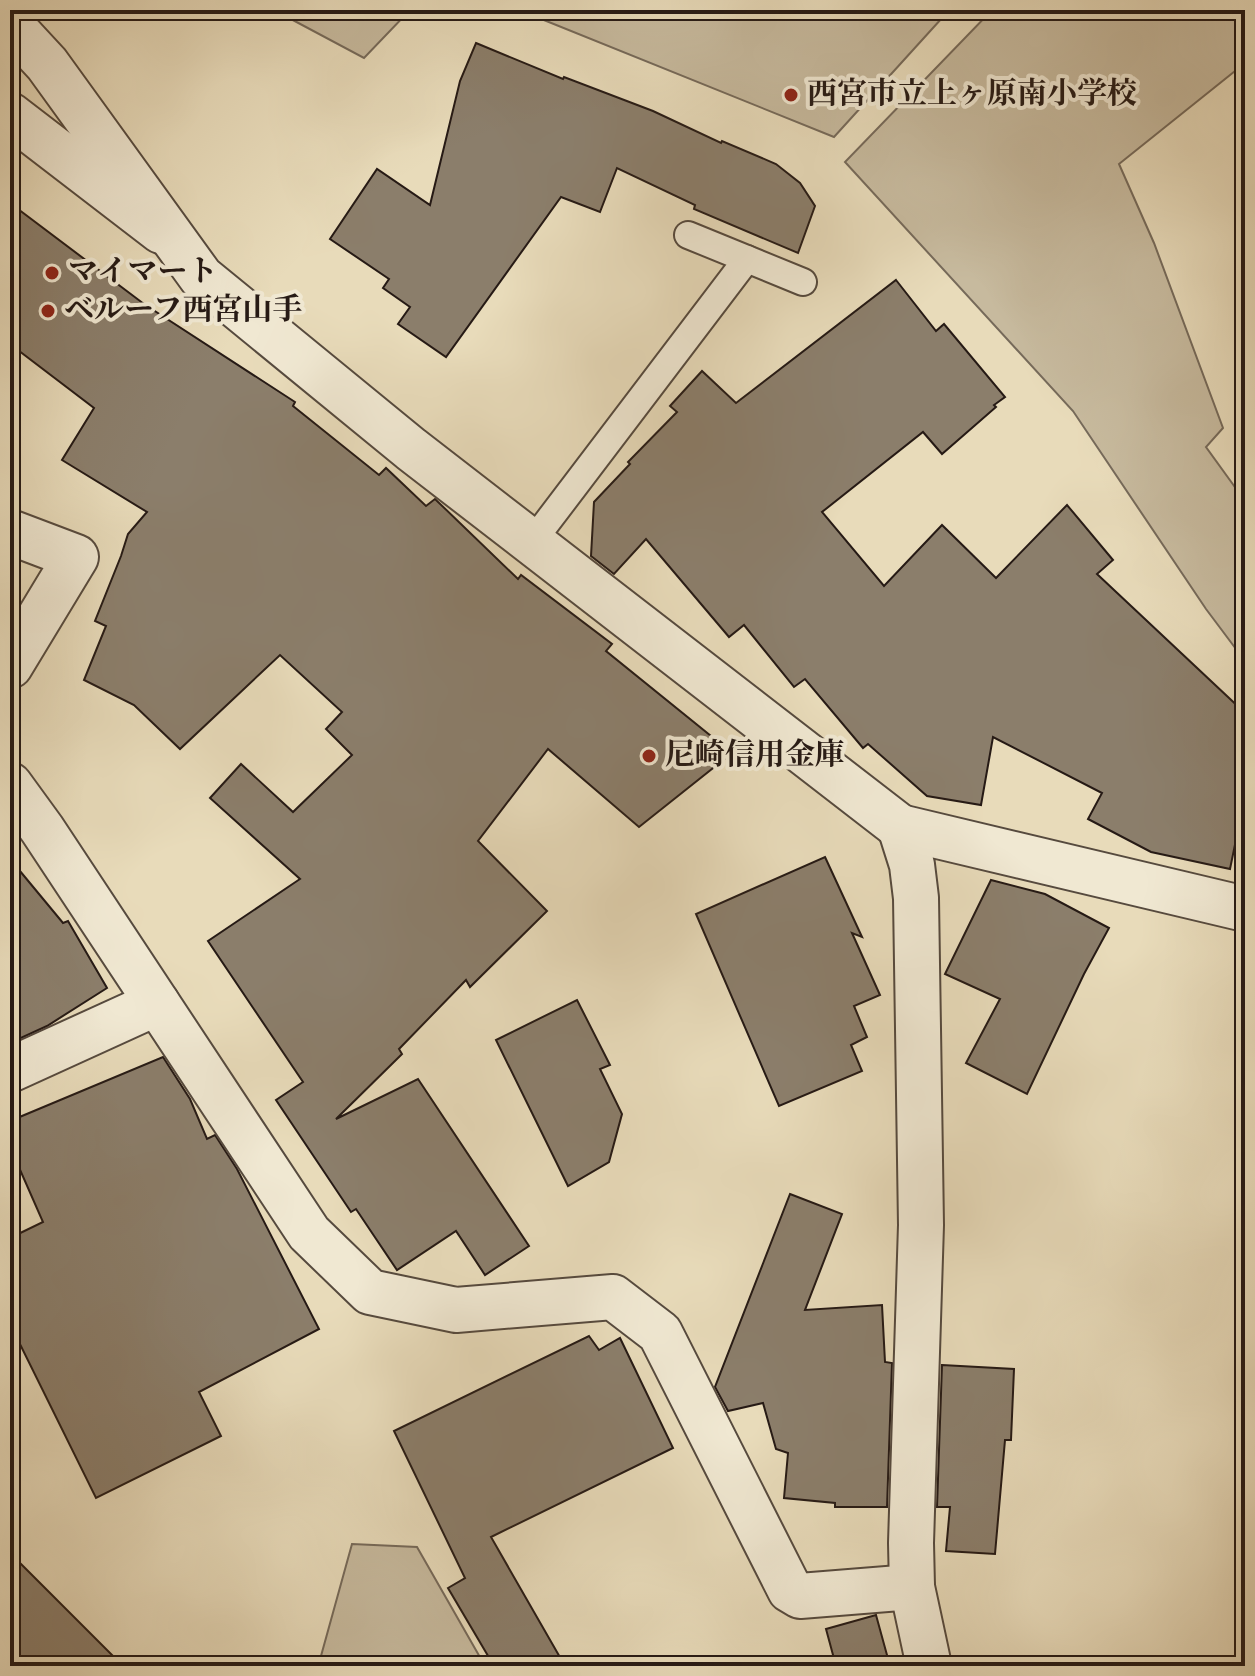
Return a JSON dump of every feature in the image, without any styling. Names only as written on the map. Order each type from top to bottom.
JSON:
[{"type":"street","points":[[10,24],[47,64],[201,277],[411,449],[900,827],[1245,909]]},
{"type":"street","points":[[10,115],[176,242]]},
{"type":"street","points":[[10,532],[76,557],[10,666]]},
{"type":"street","points":[[10,785],[309,1233],[370,1292],[456,1310],[613,1297],[660,1333],[790,1590],[800,1596],[912,1587]]},
{"type":"street","points":[[900,827],[912,865],[916,913],[921,1225],[912,1587],[929,1666]]},
{"type":"street","points":[[10,1070],[157,1003]]},
{"type":"lane","points":[[688,235],[803,282]]},
{"type":"lane","points":[[532,542],[747,259]]},
{"type":"shaded area","points":[[274,10],[410,10],[364,58]]},
{"type":"shaded area","points":[[519,10],[933,10],[942,18],[834,137]]},
{"type":"shaded area","points":[[992,10],[1245,10],[1245,63],[1119,164],[1154,243],[1223,428],[1206,447],[1245,501],[1245,661],[1206,609],[1073,411],[845,162]]},
{"type":"shaded area","points":[[352,1544],[417,1547],[485,1666],[332,1666],[321,1656]]},
{"type":"building","points":[[476,43],[563,79],[653,111],[721,143],[776,164],[800,183],[815,206],[798,253],[694,209],[695,205],[617,168],[600,212],[561,197],[446,357],[398,324],[410,307],[383,288],[389,279],[330,239],[377,169],[430,205],[460,81]]},
{"type":"building","points":[[10,203],[144,304],[295,402],[293,406],[379,475],[386,468],[426,506],[435,499],[518,579],[521,575],[612,644],[606,651],[732,753],[639,827],[548,749],[478,841],[547,911],[470,987],[466,980],[399,1049],[402,1054],[336,1119],[418,1079],[529,1246],[485,1275],[456,1231],[397,1270],[356,1209],[351,1212],[276,1100],[303,1082],[208,941],[300,879],[210,798],[241,764],[293,812],[352,755],[326,729],[342,712],[280,655],[180,749],[134,705],[84,680],[106,626],[95,621],[128,534],[147,512],[62,460],[94,408],[10,344]]},
{"type":"building","points":[[896,280],[936,331],[944,324],[1005,397],[942,454],[923,432],[822,512],[884,586],[942,525],[996,578],[1067,505],[1113,560],[1097,574],[1245,713],[1245,796],[1230,869],[1151,852],[1088,819],[1102,793],[993,737],[981,805],[927,796],[868,744],[863,748],[805,679],[794,687],[744,625],[729,637],[646,539],[614,574],[591,556],[594,502],[677,412],[670,406],[702,371],[736,403]]},
{"type":"building","points":[[825,857],[862,937],[852,933],[880,995],[854,1006],[867,1037],[851,1045],[862,1071],[779,1106],[696,914]]},
{"type":"building","points":[[10,859],[63,923],[68,921],[107,988],[47,1026],[10,1043]]},
{"type":"building","points":[[991,880],[1045,894],[1109,928],[1027,1094],[966,1063],[1000,999],[945,974]]},
{"type":"building","points":[[577,1000],[610,1065],[600,1069],[622,1114],[609,1162],[568,1186],[496,1040]]},
{"type":"building","points":[[163,1057],[190,1099],[207,1139],[215,1135],[237,1169],[319,1329],[199,1392],[221,1436],[96,1498],[10,1324],[10,1238],[43,1222],[10,1147],[10,1121]]},
{"type":"building","points":[[790,1194],[842,1214],[805,1310],[882,1305],[885,1362],[892,1363],[887,1507],[835,1507],[835,1503],[784,1498],[788,1453],[776,1449],[763,1403],[728,1411],[715,1387]]},
{"type":"building","points":[[589,1336],[599,1350],[620,1338],[673,1448],[491,1537],[565,1666],[494,1666],[448,1588],[465,1578],[394,1431]]},
{"type":"building","points":[[942,1365],[1014,1369],[1011,1440],[1005,1440],[995,1554],[946,1551],[950,1507],[937,1507]]},
{"type":"building","points":[[10,1553],[123,1666],[10,1666]]},
{"type":"building","points":[[876,1615],[890,1666],[836,1666],[826,1629]]},
{"type":"place","name":"西宮市立上ヶ原南小学校","points":[[791,95]]},
{"type":"place","name":"マイマート","points":[[52,273]]},
{"type":"place","name":"ベルーフ西宮山手","points":[[48,311]]},
{"type":"place","name":"尼崎信用金庫","points":[[649,756]]}]
